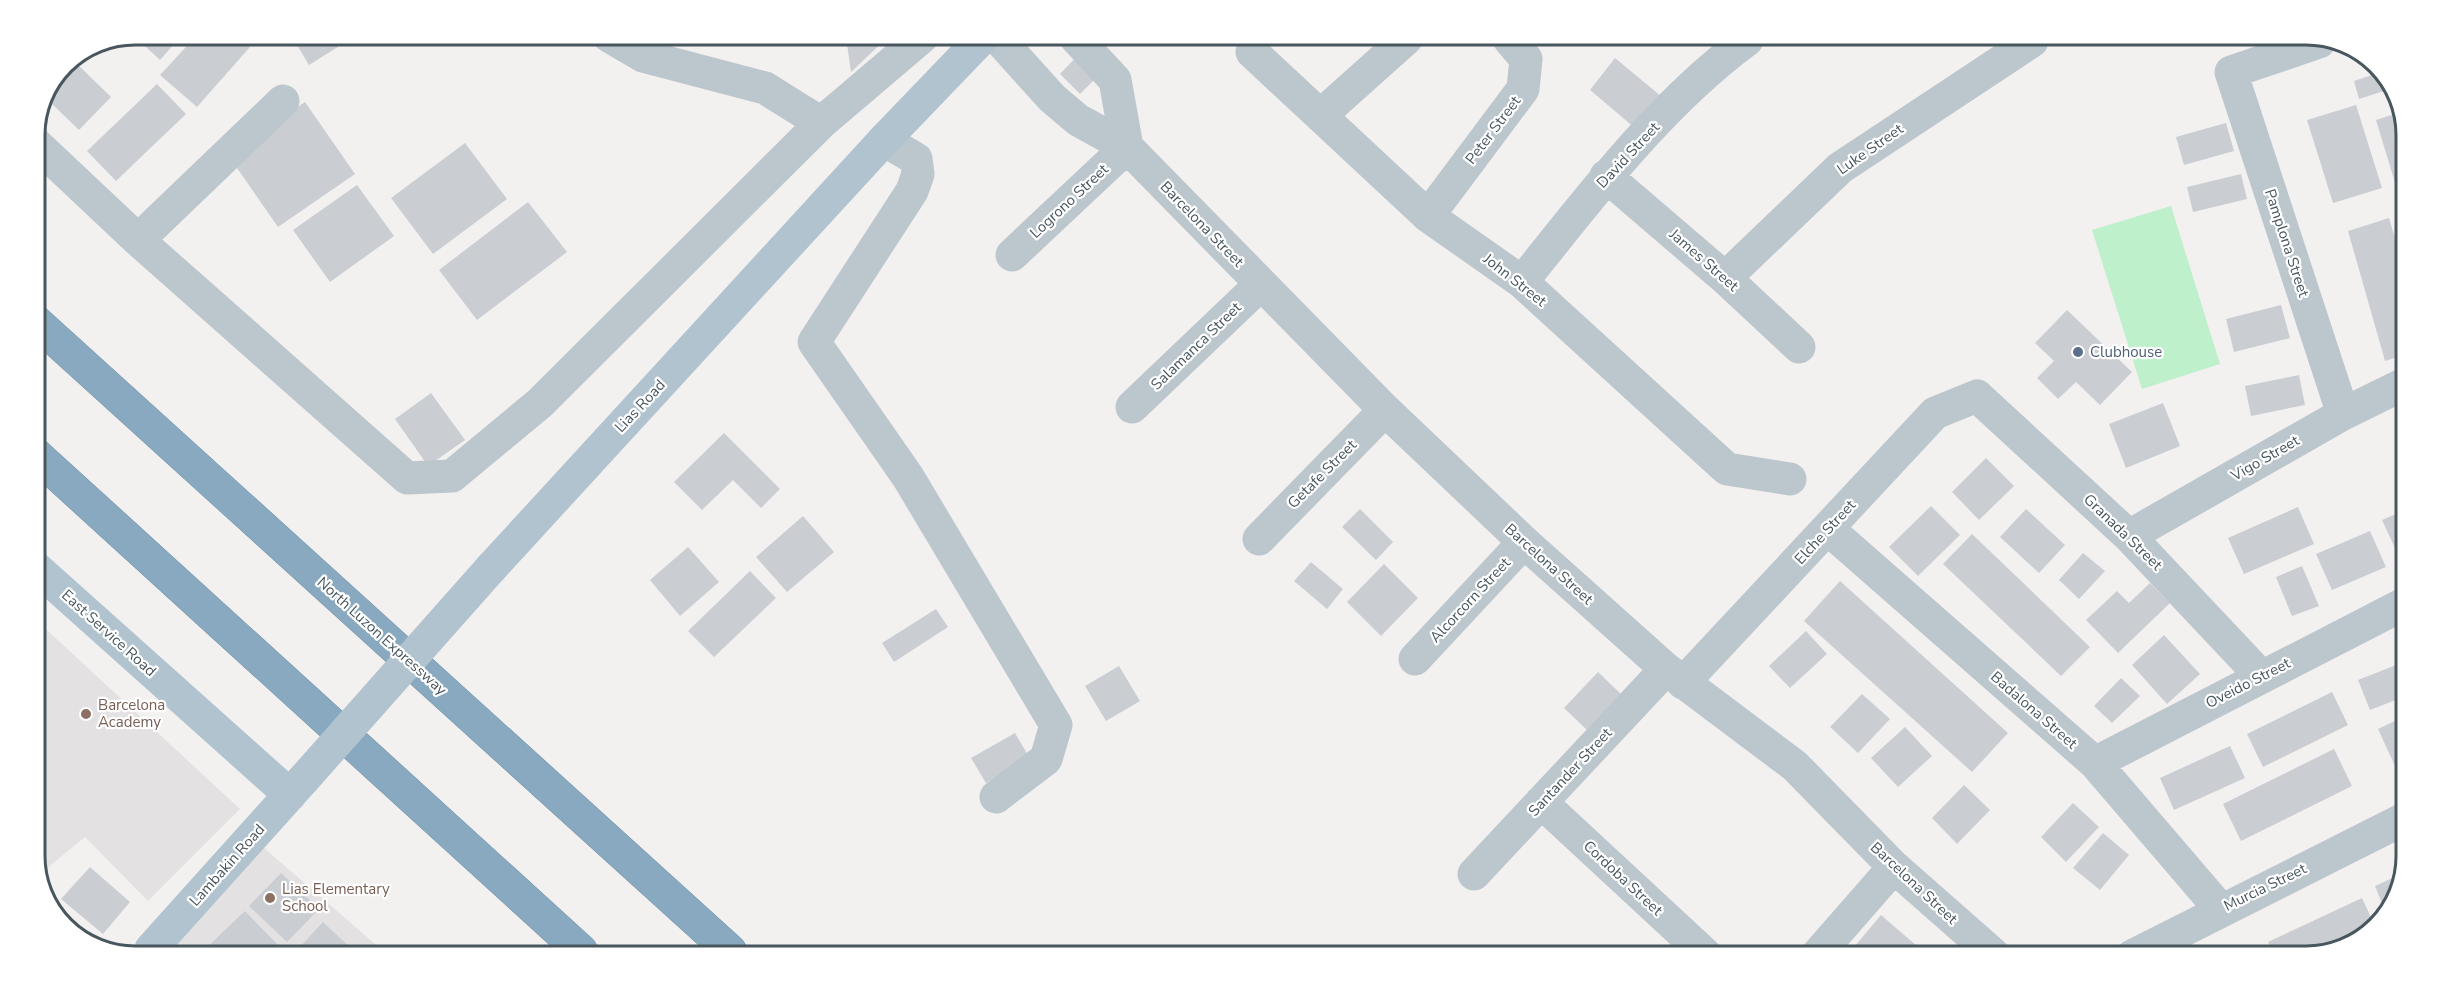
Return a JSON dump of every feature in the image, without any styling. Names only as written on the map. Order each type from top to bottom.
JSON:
[{"type":"highway","name":"North Luzon Expressway","points":[[45,330],[724,946]]},
{"type":"highway","points":[[45,463],[576,946]]},
{"type":"main road","name":"Lias Road","points":[[296,788],[491,568],[884,140],[975,45]]},
{"type":"main road","name":"East Service Road","points":[[45,575],[296,788]]},
{"type":"main road","name":"Lambakin Road","points":[[154,946],[296,788]]},
{"type":"street","points":[[624,45],[643,56],[765,88],[821,123]]},
{"type":"street","points":[[45,152],[138,240],[407,478],[452,476],[540,403],[821,123],[913,45]]},
{"type":"street","name":"Barcelona Street","points":[[1003,45],[1052,98],[1078,120],[1127,147],[1385,410],[1524,542],[1675,676],[1795,766],[1894,867],[1983,946]]},
{"type":"street","points":[[1082,45],[1114,80],[1127,147]]},
{"type":"street","points":[[1321,115],[1399,45]]},
{"type":"street","name":"Peter Street","points":[[1428,216],[1524,89],[1526,59],[1514,45]]},
{"type":"street","name":"David Street","points":[[1522,282],[1606,176],[1712,66],[1740,45]]},
{"type":"street","name":"Luke Street","points":[[1725,278],[1840,168],[2026,45]]},
{"type":"street","name":"Pamplona Street","points":[[2309,45],[2231,72],[2343,414]]},
{"type":"street","name":"John Street","points":[[1252,52],[1428,216],[1522,282],[1727,469],[1790,479]]},
{"type":"street","points":[[138,240],[283,101]]},
{"type":"street","points":[[884,140],[916,159],[918,174],[912,191],[814,342],[908,477],[1056,724],[1046,759],[996,797]]},
{"type":"street","name":"Logrono Street","points":[[1012,255],[1127,147]]},
{"type":"street","name":"James Street","points":[[1606,176],[1725,278],[1799,347]]},
{"type":"street","name":"Salamanca Street","points":[[1132,408],[1260,285]]},
{"type":"street","name":"Vigo Street","points":[[2129,536],[2343,414],[2396,388]]},
{"type":"street","name":"Elche Street","points":[[1675,676],[1828,530],[1935,413],[1977,396]]},
{"type":"street","name":"Granada Street","points":[[1977,396],[2129,536],[2261,676]]},
{"type":"street","name":"Getafe Street","points":[[1259,539],[1385,410]]},
{"type":"street","name":"Badalona Street","points":[[1828,530],[2095,763],[2221,909]]},
{"type":"street","name":"Alcorcorn Street","points":[[1415,659],[1524,542]]},
{"type":"street","name":"Oveido Street","points":[[2095,763],[2396,608]]},
{"type":"street","name":"Santander Street","points":[[1474,874],[1541,802],[1675,676]]},
{"type":"street","name":"Cordoba Street","points":[[1541,802],[1696,946]]},
{"type":"street","name":"Murcia Street","points":[[2151,946],[2396,823]]},
{"type":"street","points":[[1825,946],[1894,867]]},
{"type":"shaded area","name":"Barcelona Academy","points":[[45,628],[240,809],[148,901],[85,837],[46,869]]},
{"type":"shaded area","name":"Lias Elementary School","points":[[264,848],[377,946],[174,946]]},
{"type":"green space","points":[[2171,206],[2220,364],[2142,389],[2092,230]]},
{"type":"building","points":[[144,45],[173,45],[160,60]]},
{"type":"building","points":[[188,45],[248,45],[250,47],[197,107],[160,75]]},
{"type":"building","points":[[297,45],[341,45],[309,65]]},
{"type":"building","points":[[847,45],[880,45],[851,72]]},
{"type":"building","points":[[1078,55],[1099,75],[1080,94],[1060,74]]},
{"type":"building","points":[[1615,58],[1662,97],[1636,129],[1590,90]]},
{"type":"building","points":[[78,65],[111,97],[79,130],[51,103],[60,85]]},
{"type":"building","points":[[2373,75],[2384,91],[2359,99],[2354,81]]},
{"type":"building","points":[[157,84],[186,114],[116,181],[87,151]]},
{"type":"building","points":[[305,102],[355,174],[278,227],[228,155]]},
{"type":"building","points":[[2356,105],[2382,188],[2333,203],[2307,120]]},
{"type":"building","points":[[2393,115],[2396,129],[2396,186],[2376,120]]},
{"type":"building","points":[[2226,123],[2234,151],[2184,165],[2176,137]]},
{"type":"building","points":[[465,143],[507,199],[433,254],[391,198]]},
{"type":"building","points":[[2241,174],[2247,199],[2193,212],[2187,187]]},
{"type":"building","points":[[357,185],[394,236],[330,282],[293,230]]},
{"type":"building","points":[[528,202],[567,252],[477,320],[439,270]]},
{"type":"building","points":[[2389,218],[2396,242],[2396,358],[2385,361],[2348,231]]},
{"type":"building","points":[[2281,305],[2290,338],[2234,352],[2226,319]]},
{"type":"building","name":"Clubhouse","points":[[2067,310],[2132,372],[2100,405],[2076,382],[2058,399],[2037,378],[2054,361],[2035,343]]},
{"type":"building","points":[[2299,375],[2305,405],[2251,416],[2245,386]]},
{"type":"building","points":[[431,393],[465,440],[428,466],[395,419]]},
{"type":"building","points":[[2163,403],[2180,446],[2126,468],[2109,424]]},
{"type":"building","points":[[724,433],[780,489],[761,508],[733,480],[702,510],[674,482]]},
{"type":"building","points":[[1986,458],[2014,486],[1979,520],[1952,492]]},
{"type":"building","points":[[1931,506],[1960,535],[1918,576],[1889,547]]},
{"type":"building","points":[[2298,507],[2314,544],[2244,574],[2228,538]]},
{"type":"building","points":[[1360,509],[1393,542],[1376,560],[1342,527]]},
{"type":"building","points":[[2026,509],[2065,545],[2039,573],[2000,537]]},
{"type":"building","points":[[2396,514],[2396,550],[2382,520]]},
{"type":"building","points":[[803,516],[834,552],[787,592],[756,557]]},
{"type":"building","points":[[2370,531],[2386,567],[2332,590],[2316,554]]},
{"type":"building","points":[[1972,534],[2090,647],[2061,676],[1943,564]]},
{"type":"building","points":[[688,547],[719,582],[680,616],[650,580]]},
{"type":"building","points":[[2083,553],[2105,571],[2079,599],[2059,580]]},
{"type":"building","points":[[1311,562],[1343,589],[1327,609],[1294,581]]},
{"type":"building","points":[[1384,564],[1418,598],[1381,636],[1347,602]]},
{"type":"building","points":[[2302,566],[2319,606],[2292,616],[2276,577]]},
{"type":"building","points":[[750,571],[776,598],[714,657],[688,631]]},
{"type":"building","points":[[1840,581],[2008,733],[1972,772],[1804,621]]},
{"type":"building","points":[[2150,583],[2170,603],[2118,653],[2086,620],[2117,591],[2129,603]]},
{"type":"building","points":[[936,609],[948,627],[894,662],[882,643]]},
{"type":"building","points":[[1806,631],[1827,654],[1790,688],[1769,666]]},
{"type":"building","points":[[2164,635],[2200,674],[2167,704],[2132,665]]},
{"type":"building","points":[[2396,665],[2396,700],[2370,710],[2358,680]]},
{"type":"building","points":[[1119,666],[1140,701],[1106,721],[1085,686]]},
{"type":"building","points":[[1598,672],[1621,694],[1587,730],[1564,708]]},
{"type":"building","points":[[2121,678],[2140,696],[2112,723],[2094,706]]},
{"type":"building","points":[[2332,692],[2348,725],[2263,767],[2247,734]]},
{"type":"building","points":[[1862,694],[1890,719],[1858,753],[1830,727]]},
{"type":"building","points":[[2396,720],[2396,766],[2395,766],[2378,729]]},
{"type":"building","points":[[1905,727],[1932,756],[1898,787],[1871,758]]},
{"type":"building","points":[[1015,733],[1029,757],[986,783],[971,758]]},
{"type":"building","points":[[2230,746],[2245,778],[2174,810],[2160,778]]},
{"type":"building","points":[[2334,749],[2352,786],[2241,841],[2223,804]]},
{"type":"building","points":[[1964,785],[1990,810],[1957,844],[1932,818]]},
{"type":"building","points":[[2073,803],[2099,827],[2066,862],[2041,837]]},
{"type":"building","points":[[2103,833],[2129,855],[2100,890],[2073,868]]},
{"type":"building","points":[[90,867],[130,902],[103,934],[61,899]]},
{"type":"building","points":[[281,873],[319,909],[287,942],[249,906]]},
{"type":"building","points":[[2393,878],[2382,904],[2375,886]]},
{"type":"building","points":[[2362,898],[2371,918],[2346,937],[2318,945],[2270,946],[2268,942]]},
{"type":"building","points":[[245,911],[279,946],[208,946]]},
{"type":"building","points":[[1881,915],[1917,946],[1855,946]]},
{"type":"building","points":[[323,922],[349,946],[301,946]]},
{"type":"place","name":"Clubhouse","points":[[2078,352]]},
{"type":"place","name":"Barcelona Academy","points":[[86,714]]},
{"type":"place","name":"Lias Elementary School","points":[[270,898]]}]
